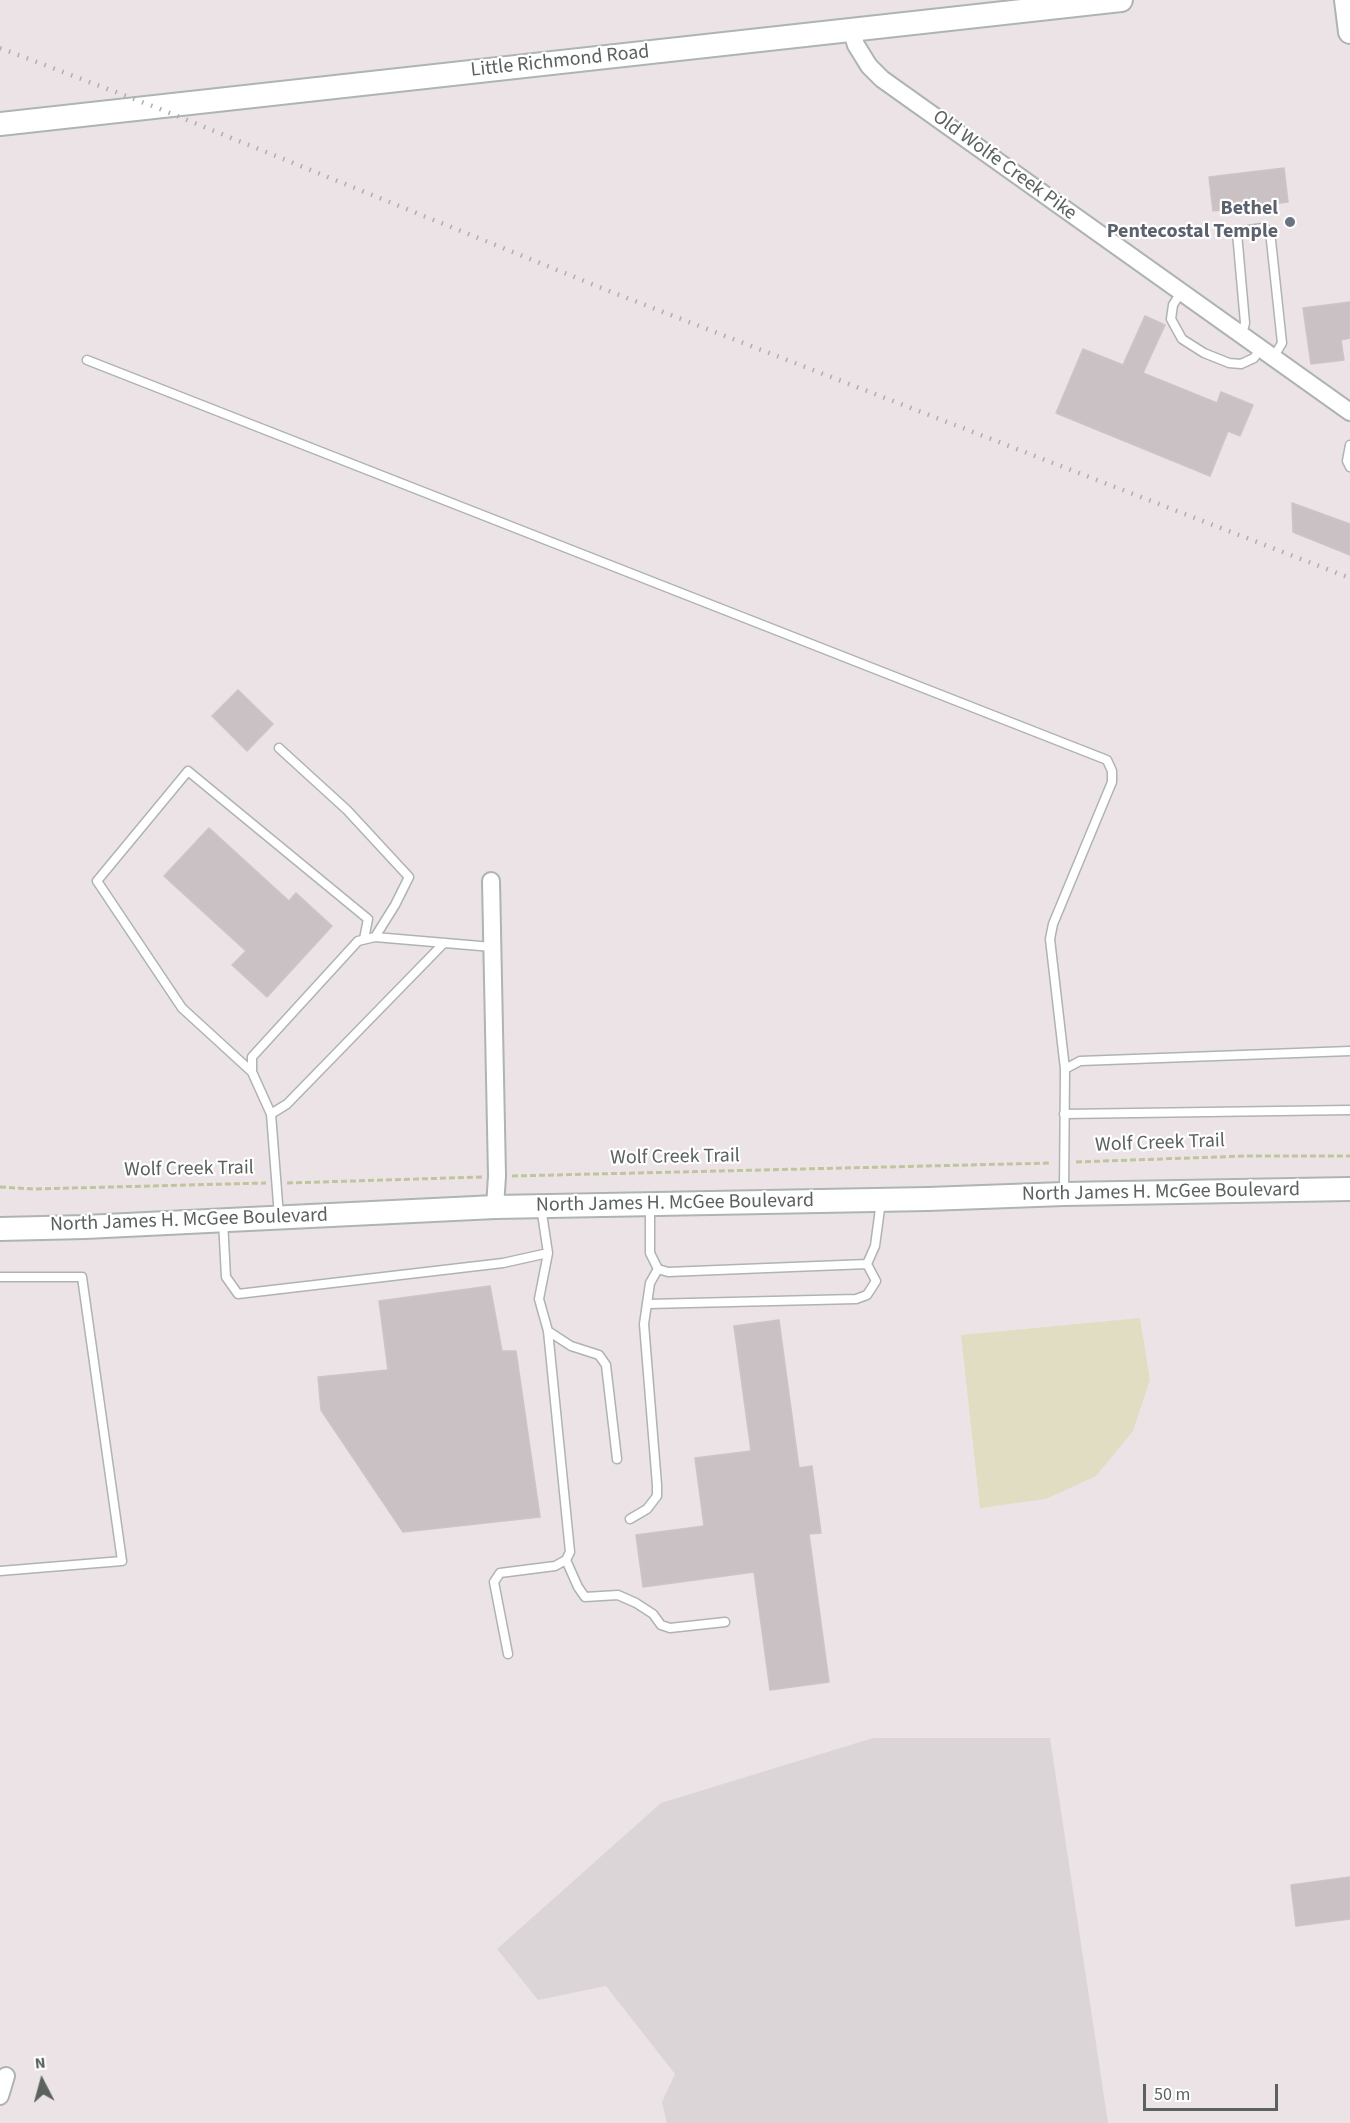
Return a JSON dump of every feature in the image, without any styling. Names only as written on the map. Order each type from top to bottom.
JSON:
[{"type":"main road","name":"Little Richmond Road","points":[[0,124],[1121,0]]},
{"type":"main road","points":[[1346,0],[1350,32]]},
{"type":"main road","name":"North James H. McGee Boulevard","points":[[0,1228],[279,1218],[495,1207],[1350,1189]]},
{"type":"street","name":"Old Wolfe Creek Pike","points":[[851,29],[856,45],[869,66],[882,79],[1350,412]]},
{"type":"street","points":[[491,881],[497,1176],[495,1207]]},
{"type":"street","points":[[0,2096],[6,2076]]},
{"type":"lane","points":[[1181,292],[1173,305],[1171,320],[1182,339],[1204,353],[1229,363],[1241,364],[1266,353],[1280,350],[1282,343],[1270,231],[1263,228],[1237,233],[1245,322],[1244,327],[1237,333]]},
{"type":"lane","points":[[87,360],[1107,760],[1112,771],[1112,782],[1053,924],[1050,939],[1065,1069],[1064,1194]]},
{"type":"lane","points":[[1350,445],[1347,461],[1350,467]]},
{"type":"lane","points":[[279,748],[346,810],[409,877],[375,937]]},
{"type":"lane","points":[[279,1218],[271,1114],[252,1072],[182,1008],[97,881],[188,771],[368,919],[364,939]]},
{"type":"lane","points":[[252,1072],[252,1057],[358,940],[375,937],[492,947]]},
{"type":"lane","points":[[271,1114],[287,1104],[444,943]]},
{"type":"lane","points":[[1065,1069],[1080,1060],[1350,1051]]},
{"type":"lane","points":[[1064,1114],[1350,1110]]},
{"type":"lane","points":[[867,1264],[875,1246],[881,1200]]},
{"type":"lane","points":[[650,1204],[650,1253],[658,1269],[668,1272],[867,1264]]},
{"type":"lane","points":[[508,1654],[494,1582],[500,1573],[555,1566],[566,1560],[570,1552],[548,1331],[539,1299],[548,1253],[541,1206]]},
{"type":"lane","points":[[223,1220],[226,1277],[238,1294],[503,1263],[548,1253]]},
{"type":"lane","points":[[648,1304],[856,1299],[867,1295],[876,1281],[867,1264]]},
{"type":"lane","points":[[630,1519],[647,1509],[657,1496],[644,1324],[650,1283],[658,1269]]},
{"type":"lane","points":[[0,1277],[82,1277],[122,1561],[0,1571]]},
{"type":"lane","points":[[548,1331],[571,1346],[599,1355],[606,1365],[617,1458]]},
{"type":"lane","points":[[566,1560],[585,1598],[618,1596],[636,1603],[653,1614],[661,1625],[670,1628],[725,1622]]},
{"type":"path","name":"Wolf Creek Trail","points":[[0,1187],[34,1189],[1245,1156],[1350,1156]]},
{"type":"shaded area","points":[[1140,1318],[1150,1380],[1133,1431],[1096,1476],[1046,1499],[980,1508],[961,1335]]},
{"type":"shaded area","points":[[873,1738],[1050,1738],[1108,2123],[667,2123],[662,2102],[675,2074],[606,1986],[538,2000],[497,1949],[661,1803]]},
{"type":"building","points":[[1284,168],[1288,202],[1213,211],[1209,177]]},
{"type":"building","points":[[1350,302],[1350,338],[1341,340],[1344,360],[1311,364],[1303,308]]},
{"type":"building","points":[[1145,316],[1165,325],[1143,373],[1217,403],[1221,392],[1253,405],[1240,436],[1228,431],[1210,476],[1056,413],[1083,349],[1123,365]]},
{"type":"building","points":[[1292,503],[1350,524],[1350,555],[1293,532]]},
{"type":"building","points":[[238,690],[273,724],[247,751],[212,716]]},
{"type":"building","points":[[209,828],[289,901],[296,893],[332,926],[267,997],[232,965],[246,951],[164,876]]},
{"type":"building","points":[[490,1286],[502,1351],[516,1351],[540,1517],[403,1532],[321,1410],[318,1377],[388,1370],[379,1301]]},
{"type":"building","points":[[779,1320],[799,1468],[812,1466],[821,1533],[809,1534],[829,1682],[770,1690],[754,1572],[643,1587],[636,1535],[704,1526],[695,1458],[751,1451],[734,1326]]},
{"type":"building","points":[[1350,1877],[1350,1919],[1296,1926],[1291,1885]]},
{"type":"railway","points":[[0,48],[155,107],[609,291],[1350,578]]},
{"type":"place","name":"Bethel Pentecostal Temple","points":[[1290,222]]}]
